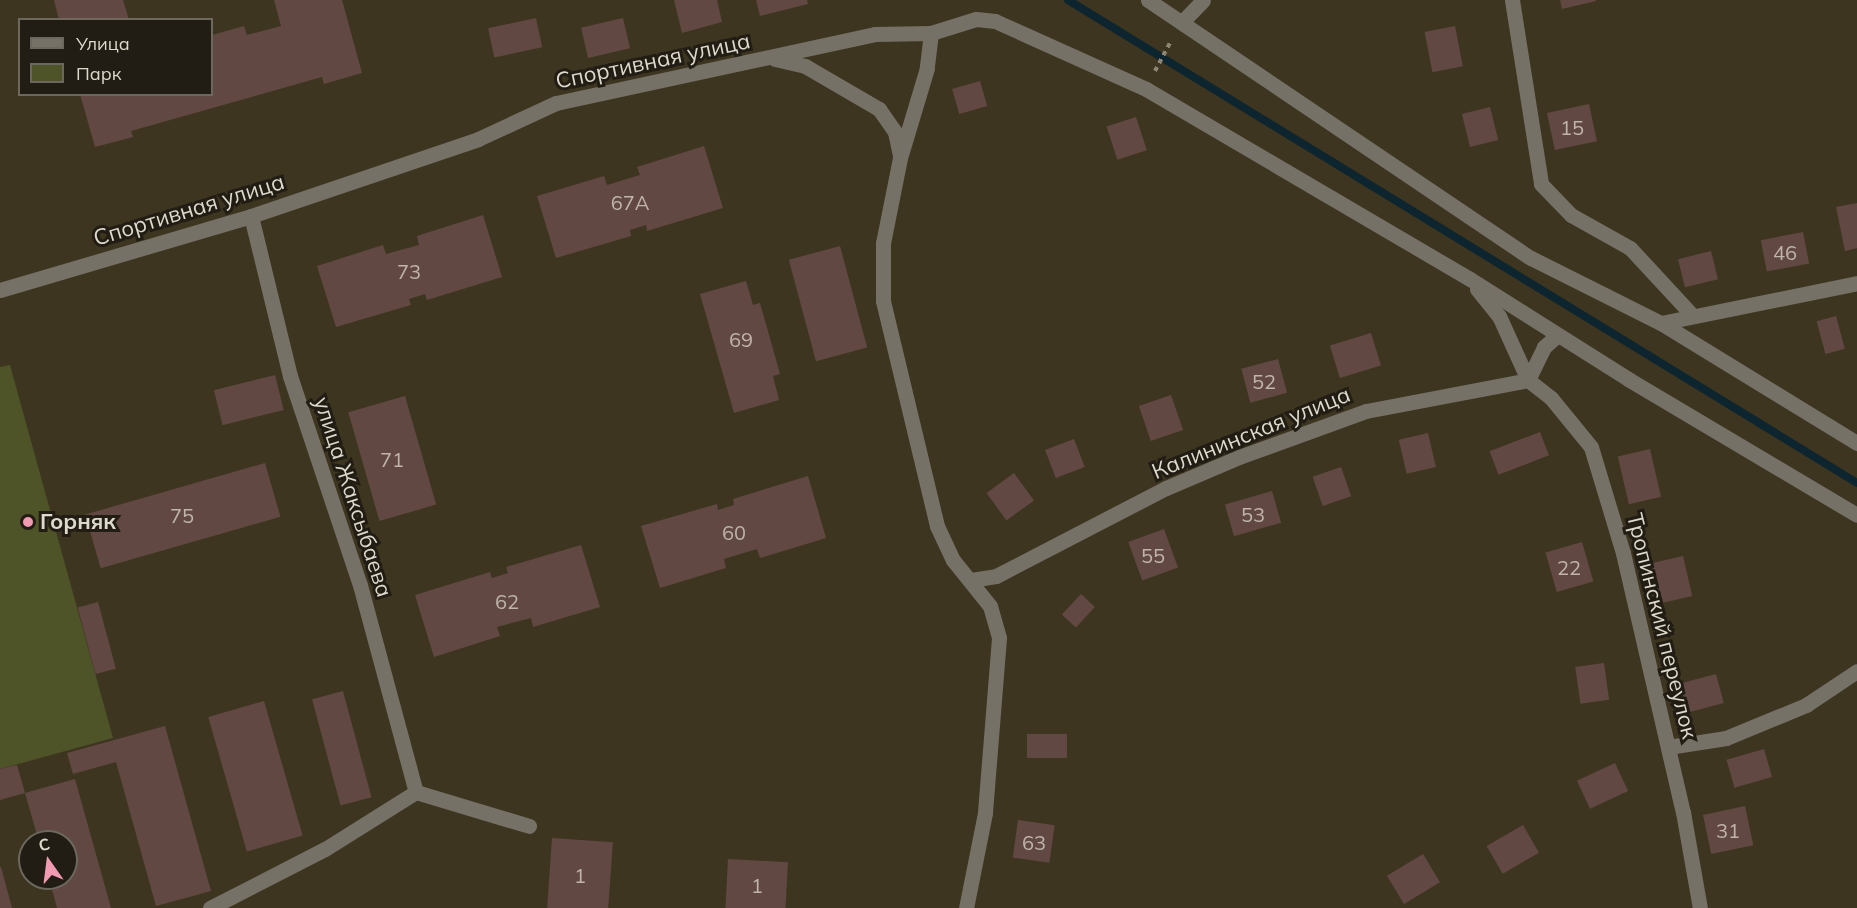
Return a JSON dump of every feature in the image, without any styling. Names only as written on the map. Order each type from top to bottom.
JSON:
[{"type":"street","points":[[1148,0],[1531,258],[1661,323],[1857,443]]},
{"type":"street","points":[[1182,22],[1203,0]]},
{"type":"street","points":[[1512,0],[1541,184],[1571,215],[1630,248],[1692,315]]},
{"type":"street","name":"Спортивная улица","points":[[0,290],[251,216],[478,139],[556,103],[773,58],[875,34],[931,33],[976,19],[995,21],[1146,88],[1470,279],[1558,335],[1857,515]]},
{"type":"street","points":[[931,33],[927,68],[900,158],[883,243],[883,301],[936,526],[953,560],[990,606],[999,638],[985,813],[966,908]]},
{"type":"street","points":[[773,58],[805,66],[879,109],[895,132],[900,158]]},
{"type":"street","name":"улица Жаксыбаева","points":[[251,216],[290,376],[360,585],[416,792]]},
{"type":"street","points":[[1470,279],[1499,316],[1528,380]]},
{"type":"street","points":[[1661,323],[1857,283]]},
{"type":"street","points":[[1528,380],[1544,347],[1558,335]]},
{"type":"street","name":"Калининская улица","points":[[971,580],[996,576],[1166,488],[1239,456],[1366,411],[1528,380]]},
{"type":"street","name":"Тропинский переулок","points":[[1528,380],[1551,398],[1591,447],[1623,553],[1668,747],[1700,908]]},
{"type":"street","points":[[1668,747],[1726,738],[1806,705],[1857,671]]},
{"type":"street","points":[[210,908],[325,849],[416,792],[529,826]]},
{"type":"path","points":[[1156,69],[1172,41]]},
{"type":"green space","name":"Горняк","points":[[10,365],[113,738],[0,769],[0,367]]},
{"type":"building","points":[[54,0],[123,0],[128,18],[58,18]]},
{"type":"building","points":[[274,0],[342,0],[362,73],[324,84],[322,77],[131,131],[133,137],[95,147],[81,96],[213,96],[213,35],[244,26],[247,35],[281,26]]},
{"type":"building","points":[[674,0],[717,0],[722,22],[682,33]]},
{"type":"building","points":[[756,0],[807,0],[808,4],[760,16]]},
{"type":"building","points":[[1560,0],[1596,0],[1596,1],[1562,9]]},
{"type":"building","points":[[536,18],[542,47],[494,58],[488,28]]},
{"type":"building","points":[[623,18],[630,48],[588,58],[581,28]]},
{"type":"building","points":[[1455,26],[1463,66],[1432,72],[1425,32]]},
{"type":"building","points":[[980,81],[987,106],[959,114],[952,89]]},
{"type":"building","points":[[1589,104],[1597,141],[1555,150],[1547,113]]},
{"type":"building","points":[[1490,107],[1498,140],[1470,147],[1462,114]]},
{"type":"building","points":[[1136,117],[1147,150],[1117,160],[1107,127]]},
{"type":"building","points":[[704,146],[723,208],[647,231],[646,225],[630,230],[631,236],[556,258],[537,196],[604,176],[607,185],[640,175],[637,167]]},
{"type":"building","points":[[1857,203],[1857,248],[1845,251],[1836,207]]},
{"type":"building","points":[[483,215],[502,277],[427,300],[425,294],[409,299],[411,305],[336,327],[317,266],[383,245],[386,254],[419,245],[417,236]]},
{"type":"building","points":[[1803,232],[1809,263],[1767,272],[1761,240]]},
{"type":"building","points":[[840,246],[867,347],[816,361],[789,260]]},
{"type":"building","points":[[1711,251],[1718,279],[1685,287],[1678,259]]},
{"type":"building","points":[[746,281],[753,305],[760,303],[780,374],[773,376],[779,400],[734,413],[700,294]]},
{"type":"building","points":[[1836,316],[1845,349],[1825,354],[1817,321]]},
{"type":"building","points":[[1371,333],[1381,366],[1340,378],[1330,346]]},
{"type":"building","points":[[1278,359],[1287,393],[1250,403],[1241,369]]},
{"type":"building","points":[[275,375],[284,410],[223,425],[214,390]]},
{"type":"building","points":[[1171,395],[1183,430],[1151,441],[1139,406]]},
{"type":"building","points":[[405,396],[436,505],[379,521],[348,412]]},
{"type":"building","points":[[1540,432],[1549,455],[1499,475],[1490,451]]},
{"type":"building","points":[[1428,433],[1436,467],[1407,474],[1399,440]]},
{"type":"building","points":[[1074,439],[1085,467],[1056,478],[1045,450]]},
{"type":"building","points":[[1650,449],[1661,497],[1629,504],[1618,456]]},
{"type":"building","points":[[265,463],[280,517],[101,568],[85,515]]},
{"type":"building","points":[[1341,467],[1351,496],[1323,506],[1313,477]]},
{"type":"building","points":[[1014,473],[1034,501],[1006,520],[986,493]]},
{"type":"building","points":[[808,476],[826,538],[760,558],[757,549],[724,559],[726,568],[660,588],[641,526],[717,504],[718,510],[734,505],[733,499]]},
{"type":"building","points":[[1272,491],[1281,523],[1234,536],[1225,505]]},
{"type":"building","points":[[1164,529],[1178,568],[1142,581],[1128,542]]},
{"type":"building","points":[[1582,542],[1593,581],[1557,592],[1545,552]]},
{"type":"building","points":[[581,545],[600,607],[533,627],[531,618],[497,627],[500,636],[434,657],[415,595],[490,572],[492,578],[508,573],[506,567]]},
{"type":"building","points":[[1683,556],[1692,596],[1655,604],[1646,565]]},
{"type":"building","points":[[1081,594],[1095,607],[1076,627],[1062,614]]},
{"type":"building","points":[[98,602],[116,669],[96,674],[78,607]]},
{"type":"building","points":[[1604,663],[1609,700],[1580,704],[1575,667]]},
{"type":"building","points":[[1716,674],[1724,703],[1685,713],[1677,684]]},
{"type":"building","points":[[343,691],[371,797],[341,806],[312,699]]},
{"type":"building","points":[[264,701],[303,836],[247,852],[208,717]]},
{"type":"building","points":[[165,726],[211,891],[156,906],[116,762],[73,774],[67,753]]},
{"type":"building","points":[[1027,734],[1067,734],[1067,758],[1027,758]]},
{"type":"building","points":[[1764,749],[1772,777],[1735,788],[1727,760]]},
{"type":"building","points":[[1615,763],[1628,791],[1590,809],[1577,781]]},
{"type":"building","points":[[17,765],[25,793],[0,800],[0,769]]},
{"type":"building","points":[[75,779],[111,908],[57,908],[52,890],[78,890],[78,830],[36,830],[25,793]]},
{"type":"building","points":[[1745,806],[1753,845],[1711,854],[1703,815]]},
{"type":"building","points":[[1018,820],[1055,825],[1049,863],[1013,858]]},
{"type":"building","points":[[1523,825],[1539,853],[1503,874],[1487,846]]},
{"type":"building","points":[[552,838],[613,842],[608,908],[547,908]]},
{"type":"building","points":[[1423,854],[1440,882],[1404,904],[1387,876]]},
{"type":"building","points":[[728,859],[788,862],[786,908],[725,908]]},
{"type":"building","points":[[1,867],[12,908],[0,908]]},
{"type":"waterway","points":[[1068,0],[1857,483]]},
{"type":"place","name":"Горняк","points":[[28,522]]}]
